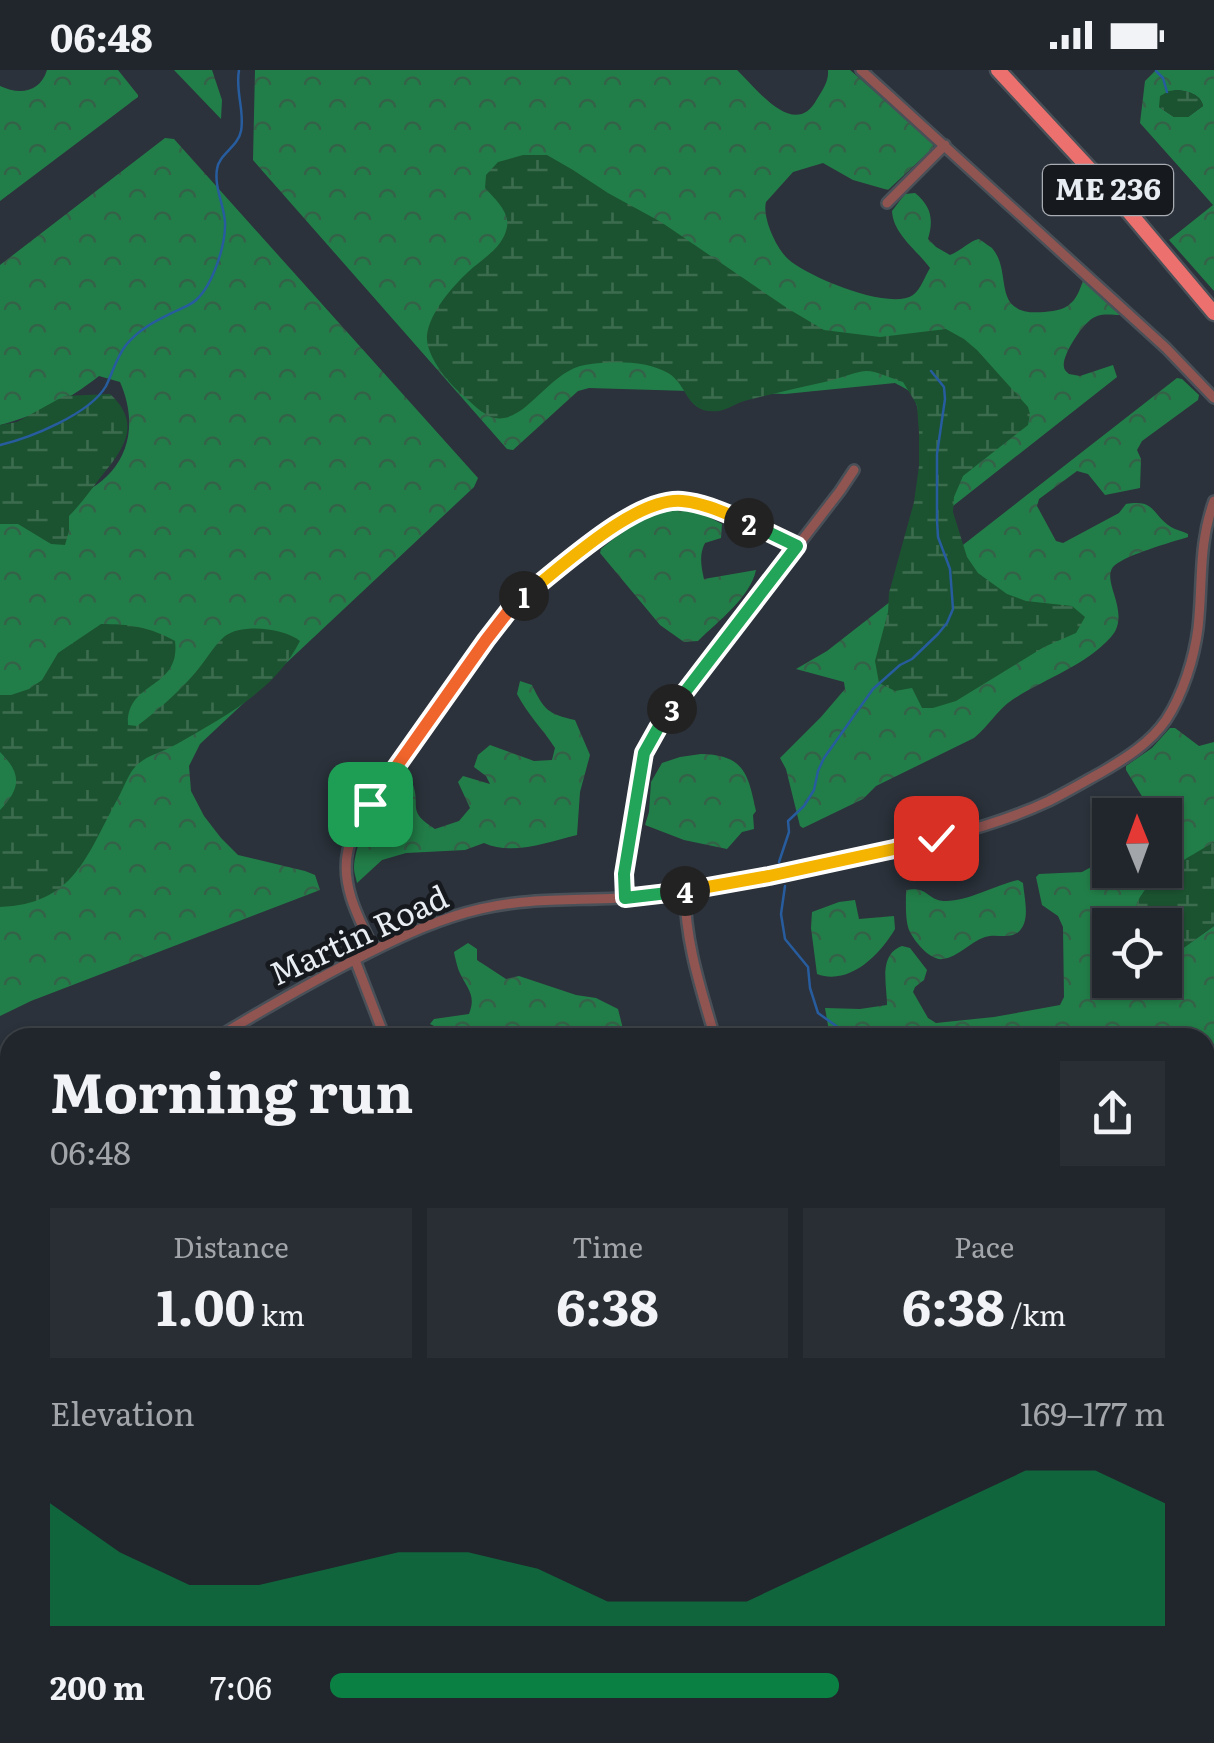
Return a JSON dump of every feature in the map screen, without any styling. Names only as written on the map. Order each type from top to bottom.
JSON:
[{"type":"main road","name":"ME 236","points":[[998,70],[1124,206],[1214,313]]},
{"type":"street","points":[[861,70],[1166,348],[1214,398]]},
{"type":"street","points":[[887,203],[946,146]]},
{"type":"street","points":[[625,898],[624,874],[644,753],[658,728],[854,470]]},
{"type":"street","points":[[374,950],[347,882],[346,864],[355,831],[413,742],[510,609],[629,516],[660,502],[684,501],[707,506],[797,546]]},
{"type":"street","name":"Martin Road","points":[[233,1028],[297,989],[374,950],[427,926],[482,908],[625,898],[769,876],[894,849],[980,825],[1049,800],[1140,748],[1167,718],[1191,659],[1198,625],[1202,543],[1214,501]]},
{"type":"street","points":[[685,891],[688,944],[712,1028]]},
{"type":"street","points":[[355,960],[382,1028]]},
{"type":"green space","points":[[47,70],[118,70],[138,97],[0,201],[0,86],[14,91],[34,88]]},
{"type":"green space","points":[[174,70],[212,70],[222,100],[221,119]]},
{"type":"green space","points":[[255,70],[737,70],[776,107],[798,115],[808,111],[817,99],[828,70],[850,70],[934,143],[933,148],[888,190],[853,180],[823,163],[793,172],[765,208],[768,224],[783,254],[798,266],[849,290],[886,299],[913,295],[930,268],[901,234],[892,211],[905,194],[915,193],[930,213],[928,239],[936,247],[950,255],[979,239],[992,248],[1002,270],[1006,293],[1018,309],[1032,312],[1065,307],[1077,296],[1083,280],[1120,315],[1101,315],[1090,320],[1070,347],[1064,368],[1069,374],[1080,376],[1113,365],[1117,377],[925,528],[918,409],[910,392],[895,383],[785,394],[589,388],[578,391],[513,450],[507,449],[253,160]]},
{"type":"green space","points":[[1156,70],[1214,70],[1214,291],[1169,240],[1213,205],[1140,123],[1145,81]],"holes":[[[1177,90],[1197,96],[1203,106],[1188,117],[1174,117],[1159,107],[1167,92]]]},
{"type":"green space","points":[[1177,90],[1197,96],[1203,106],[1188,117],[1174,117],[1159,107],[1160,96]]},
{"type":"green space","points":[[165,138],[174,139],[478,478],[474,487],[200,744],[189,766],[191,791],[204,816],[238,855],[315,875],[320,890],[0,1016],[0,512],[61,501],[98,483],[122,456],[129,422],[120,382],[99,376],[52,406],[0,425],[0,265]]},
{"type":"green space","points":[[523,155],[547,155],[573,170],[661,222],[824,330],[880,337],[946,329],[977,350],[1030,414],[1028,425],[963,476],[954,497],[953,512],[967,557],[978,573],[1007,594],[1026,601],[1072,606],[1085,617],[1076,633],[1044,647],[956,701],[933,708],[922,708],[912,688],[895,691],[879,683],[875,661],[914,502],[919,466],[917,405],[903,382],[866,371],[708,411],[693,404],[668,373],[638,364],[605,363],[585,365],[562,375],[514,415],[488,416],[474,406],[440,370],[430,352],[427,335],[432,318],[449,292],[497,247],[505,234],[506,216],[485,188],[486,175],[498,162]]},
{"type":"green space","points":[[1177,378],[1199,395],[1198,400],[1142,441],[1137,450],[1141,459],[1140,488],[1105,495],[1088,474],[1077,471],[1039,499],[1037,506],[1056,541],[1063,543],[1119,513],[1126,504],[1136,503],[1148,506],[1171,527],[1188,534],[1115,565],[1110,579],[1119,617],[1111,637],[1077,664],[1012,700],[974,738],[876,786],[863,799],[803,828],[800,826],[780,758],[845,689],[844,682],[796,669],[827,651]]},
{"type":"green space","points":[[110,394],[126,416],[126,437],[116,457],[69,516],[65,545],[51,544],[18,524],[0,524],[0,425],[17,422],[64,396]]},
{"type":"green space","points":[[681,509],[701,513],[722,524],[721,538],[703,547],[704,579],[756,570],[740,599],[698,641],[684,642],[660,625],[600,553],[638,522]]},
{"type":"green space","points":[[101,624],[139,627],[175,641],[170,668],[135,700],[130,710],[128,725],[137,726],[182,687],[232,632],[263,629],[300,641],[277,674],[246,701],[136,766],[86,858],[61,887],[25,904],[0,907],[0,810],[12,795],[16,781],[12,767],[0,752],[0,695],[29,689],[42,680],[58,653]]},
{"type":"green space","points":[[520,681],[532,685],[548,710],[575,720],[590,755],[580,792],[577,835],[518,848],[484,843],[465,850],[406,853],[382,860],[357,883],[355,858],[362,834],[381,797],[396,782],[412,782],[417,812],[435,829],[459,821],[470,808],[458,782],[463,776],[490,784],[474,767],[478,755],[490,745],[534,761],[552,760],[555,748],[517,694]]},
{"type":"green space","points":[[1170,728],[1199,746],[1214,742],[1214,842],[1182,864],[1182,798],[1143,798],[1126,766],[1152,748]]},
{"type":"green space","points":[[701,754],[735,762],[750,786],[756,811],[754,829],[742,832],[727,849],[684,840],[645,825],[651,782],[662,763]]},
{"type":"green space","points":[[1214,842],[1214,926],[1182,949],[1182,908],[1136,908],[1148,888],[1182,888],[1183,860]]},
{"type":"green space","points":[[1092,867],[1092,888],[1148,888],[1136,908],[1092,908],[1092,998],[1182,998],[1182,949],[1214,926],[1214,1028],[828,1028],[825,1008],[887,1005],[887,963],[894,950],[902,946],[910,948],[927,970],[913,992],[928,1018],[936,1023],[1060,1005],[1064,997],[1063,927],[1058,916],[1042,905],[1036,877],[1082,872]]},
{"type":"green space","points":[[1018,880],[1023,883],[1026,913],[1024,924],[1014,935],[985,937],[954,955],[938,959],[923,949],[909,930],[906,890],[953,901]]},
{"type":"green space","points":[[855,900],[859,919],[894,916],[895,929],[872,958],[852,972],[829,977],[817,974],[812,912]]},
{"type":"green space","points":[[468,943],[477,949],[477,960],[506,979],[519,976],[596,998],[618,1009],[623,1028],[436,1027],[430,1024],[434,1019],[469,1014],[471,1007],[471,996],[454,952]]},
{"type":"waterway","points":[[0,445],[43,431],[87,406],[106,386],[131,339],[194,302],[208,285],[225,231],[217,169],[241,131],[239,70]]},
{"type":"waterway","points":[[1156,71],[1167,92]]},
{"type":"waterway","points":[[779,862],[789,832],[788,821],[814,790],[824,758],[873,689],[938,634],[953,609],[950,569],[938,537],[937,520],[937,454],[944,387],[931,371]]},
{"type":"waterway","points":[[785,886],[781,914],[785,939],[808,967],[818,1013],[839,1028]]},
{"type":"route","points":[[370,804],[510,609],[640,509],[667,501],[684,501],[750,523],[797,546],[658,728],[644,753],[624,874],[625,898],[769,876],[936,838]]}]
